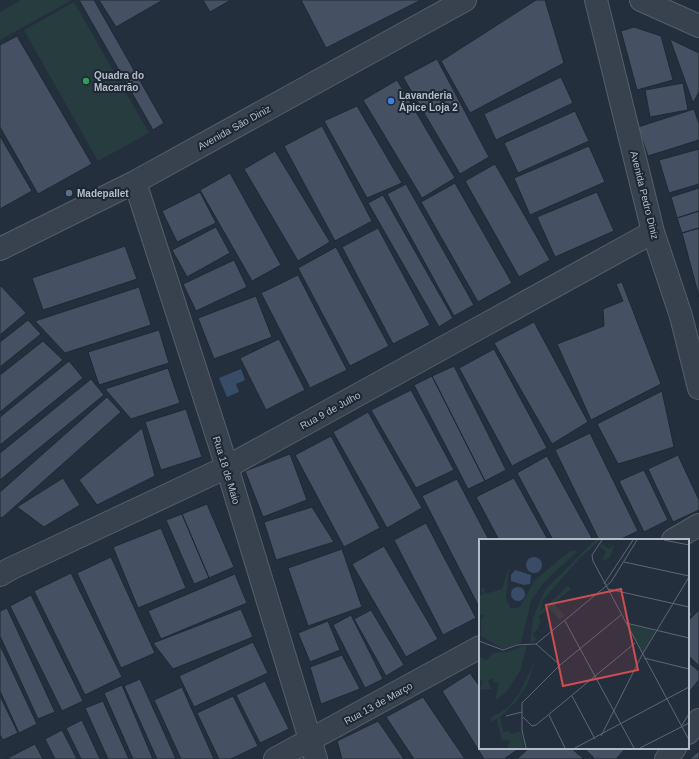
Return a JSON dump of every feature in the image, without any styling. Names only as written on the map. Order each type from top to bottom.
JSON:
[{"type":"street","name":"Avenida São Diniz","points":[[0,249],[135,182],[465,0]]},
{"type":"street","name":"Avenida Pedro Diniz","points":[[596,0],[653,232],[690,320],[699,388]]},
{"type":"street","points":[[640,0],[699,26]]},
{"type":"street","name":"Rua 18 de Maio","points":[[135,182],[227,467],[313,750]]},
{"type":"street","name":"Rua 9 de Julho","points":[[3,566],[227,467],[653,232]]},
{"type":"street","points":[[675,539],[699,525]]},
{"type":"street","name":"Rua 13 de Março","points":[[275,759],[313,750],[479,648]]},
{"type":"street","points":[[689,732],[699,720]]},
{"type":"street","points":[[666,759],[674,749]]},
{"type":"green space","points":[[21,0],[72,0],[0,40],[0,12]]},
{"type":"green space","name":"Quadra do Macarrão","points":[[74,2],[149,133],[98,161],[24,30]]},
{"type":"water","points":[[241,369],[245,380],[236,384],[239,392],[227,397],[219,378]]},
{"type":"building","points":[[79,0],[94,0],[164,123],[153,130]]},
{"type":"building","points":[[99,0],[163,0],[116,27]]},
{"type":"building","points":[[203,0],[231,0],[210,12]]},
{"type":"building","points":[[301,0],[421,0],[326,48]]},
{"type":"building","points":[[536,0],[545,0],[564,63],[470,113],[441,61]]},
{"type":"building","points":[[634,27],[661,36],[673,80],[637,90],[621,31]]},
{"type":"building","points":[[17,36],[92,164],[38,194],[0,127],[0,45]]},
{"type":"building","points":[[670,39],[699,53],[699,92],[693,103]]},
{"type":"building","points":[[437,59],[489,157],[460,174],[403,77]]},
{"type":"building","points":[[561,77],[573,103],[496,140],[484,114]]},
{"type":"building","points":[[397,80],[455,178],[422,198],[363,100]]},
{"type":"building","points":[[683,83],[688,110],[650,117],[645,90]]},
{"type":"building","points":[[357,106],[402,183],[367,198],[324,121]]},
{"type":"building","points":[[694,109],[699,124],[699,140],[648,156],[638,127]]},
{"type":"building","points":[[575,111],[589,141],[518,173],[504,143]]},
{"type":"building","points":[[322,126],[372,221],[335,241],[284,146]]},
{"type":"building","points":[[0,136],[32,191],[0,209]]},
{"type":"building","points":[[589,146],[605,182],[530,215],[514,178]]},
{"type":"building","points":[[699,149],[699,184],[669,193],[659,160]]},
{"type":"building","points":[[275,151],[330,242],[298,261],[244,169]]},
{"type":"building","points":[[495,164],[550,260],[519,277],[465,181]]},
{"type":"building","points":[[230,173],[281,265],[252,281],[200,190]]},
{"type":"building","points":[[455,183],[512,283],[478,302],[421,202]]},
{"type":"building","points":[[406,184],[474,305],[454,316],[387,194]]},
{"type":"building","points":[[699,188],[699,211],[677,218],[671,197]]},
{"type":"building","points":[[200,192],[216,223],[177,242],[162,211]]},
{"type":"building","points":[[597,192],[614,231],[555,257],[537,217]]},
{"type":"building","points":[[383,195],[453,318],[439,327],[368,203]]},
{"type":"building","points":[[699,211],[699,228],[682,233],[677,218]]},
{"type":"building","points":[[216,227],[230,253],[187,277],[172,250]]},
{"type":"building","points":[[378,228],[430,325],[393,344],[342,247]]},
{"type":"building","points":[[699,228],[699,297],[682,233]]},
{"type":"building","points":[[125,246],[137,279],[43,310],[32,278]]},
{"type":"building","points":[[336,247],[389,346],[350,366],[298,268]]},
{"type":"building","points":[[234,260],[247,287],[196,311],[183,284]]},
{"type":"building","points":[[298,275],[347,370],[310,388],[261,293]]},
{"type":"building","points":[[622,282],[661,384],[591,420],[557,344],[604,326],[603,309],[623,301],[616,284]]},
{"type":"building","points":[[1,286],[26,313],[0,335],[0,287]]},
{"type":"building","points":[[139,287],[151,325],[65,353],[35,321]]},
{"type":"building","points":[[256,296],[272,337],[214,359],[198,318]]},
{"type":"building","points":[[28,320],[41,334],[0,367],[0,342]]},
{"type":"building","points":[[534,322],[588,422],[552,444],[494,343]]},
{"type":"building","points":[[159,330],[169,363],[99,385],[88,352]]},
{"type":"building","points":[[279,339],[305,390],[266,410],[240,358]]},
{"type":"building","points":[[43,341],[63,360],[0,412],[0,375]]},
{"type":"building","points":[[494,349],[547,448],[512,466],[459,368]]},
{"type":"building","points":[[69,361],[83,378],[0,445],[0,417]]},
{"type":"building","points":[[454,366],[506,470],[485,481],[432,376]]},
{"type":"building","points":[[168,368],[180,403],[131,419],[105,389]]},
{"type":"building","points":[[432,376],[485,481],[468,489],[414,385]]},
{"type":"building","points":[[91,379],[104,395],[0,480],[0,453]]},
{"type":"building","points":[[411,390],[454,470],[416,488],[371,410]]},
{"type":"building","points":[[662,391],[674,447],[618,464],[597,424]]},
{"type":"building","points":[[107,397],[121,412],[2,518],[0,517],[0,492]]},
{"type":"building","points":[[186,409],[202,457],[161,470],[145,422]]},
{"type":"building","points":[[368,412],[422,508],[387,528],[333,432]]},
{"type":"building","points":[[142,428],[155,476],[97,505],[79,480]]},
{"type":"building","points":[[590,433],[638,531],[621,539],[599,539],[555,450]]},
{"type":"building","points":[[331,436],[380,528],[344,547],[295,455]]},
{"type":"building","points":[[290,454],[307,500],[263,517],[245,471]]},
{"type":"building","points":[[678,455],[699,500],[699,510],[673,522],[648,469]]},
{"type":"building","points":[[547,456],[592,539],[552,539],[517,473]]},
{"type":"building","points":[[644,470],[668,520],[644,532],[619,481]]},
{"type":"building","points":[[63,478],[80,505],[44,527],[17,507]]},
{"type":"building","points":[[514,478],[547,539],[498,539],[476,497]]},
{"type":"building","points":[[457,479],[488,539],[479,539],[479,607],[422,496]]},
{"type":"building","points":[[207,504],[234,567],[209,578],[182,514]]},
{"type":"building","points":[[312,507],[334,542],[276,560],[264,522]]},
{"type":"building","points":[[182,514],[209,578],[194,584],[166,520]]},
{"type":"building","points":[[426,523],[476,618],[443,635],[394,540]]},
{"type":"building","points":[[161,528],[186,588],[138,608],[113,547]]},
{"type":"building","points":[[384,546],[438,639],[406,657],[352,564]]},
{"type":"building","points":[[342,549],[362,607],[308,626],[288,568]]},
{"type":"building","points":[[111,557],[155,653],[121,668],[77,573]]},
{"type":"building","points":[[71,573],[122,677],[85,695],[34,591]]},
{"type":"building","points":[[235,574],[247,603],[161,639],[148,611]]},
{"type":"building","points":[[31,595],[83,701],[62,711],[10,606]]},
{"type":"building","points":[[7,608],[55,712],[38,719],[0,636],[0,611]]},
{"type":"building","points":[[241,609],[253,637],[173,669],[153,643]]},
{"type":"building","points":[[371,610],[404,665],[386,676],[354,619]]},
{"type":"building","points":[[689,610],[692,615],[689,617]]},
{"type":"building","points":[[699,610],[699,666],[689,656],[689,620]]},
{"type":"building","points":[[351,615],[383,679],[365,688],[333,625]]},
{"type":"building","points":[[328,621],[340,650],[310,662],[298,633]]},
{"type":"building","points":[[253,642],[268,673],[194,707],[179,676]]},
{"type":"building","points":[[0,645],[37,724],[19,733],[0,691]]},
{"type":"building","points":[[342,655],[360,689],[321,704],[310,667]]},
{"type":"building","points":[[689,663],[699,671],[699,680],[689,692]]},
{"type":"building","points":[[470,673],[479,686],[479,749],[519,749],[504,759],[484,759],[442,691]]},
{"type":"building","points":[[140,679],[176,759],[157,759],[124,686]]},
{"type":"building","points":[[265,681],[289,729],[260,743],[236,695]]},
{"type":"building","points":[[122,685],[153,759],[133,759],[104,693]]},
{"type":"building","points":[[182,687],[214,759],[181,759],[154,700]]},
{"type":"building","points":[[0,696],[18,733],[3,740],[0,735]]},
{"type":"building","points":[[233,696],[258,746],[231,759],[219,759],[197,713]]},
{"type":"building","points":[[423,697],[465,759],[414,759],[386,717]]},
{"type":"building","points":[[103,701],[129,759],[108,759],[85,708]]},
{"type":"building","points":[[82,720],[100,759],[81,759],[66,728]]},
{"type":"building","points":[[378,721],[404,759],[342,759],[337,741]]},
{"type":"building","points":[[62,730],[77,759],[55,759],[45,739]]},
{"type":"building","points":[[35,744],[43,759],[6,759]]},
{"type":"building","points":[[528,749],[572,749],[584,759],[517,759]]},
{"type":"building","points":[[585,749],[625,749],[616,759],[595,759]]},
{"type":"building","points":[[699,751],[699,759],[690,759]]},
{"type":"place","name":"Quadra do Macarrão","points":[[86,81]]},
{"type":"place","name":"Lavanderia Ápice Loja 2","points":[[391,101]]},
{"type":"place","name":"Madepallet","points":[[69,193]]}]
